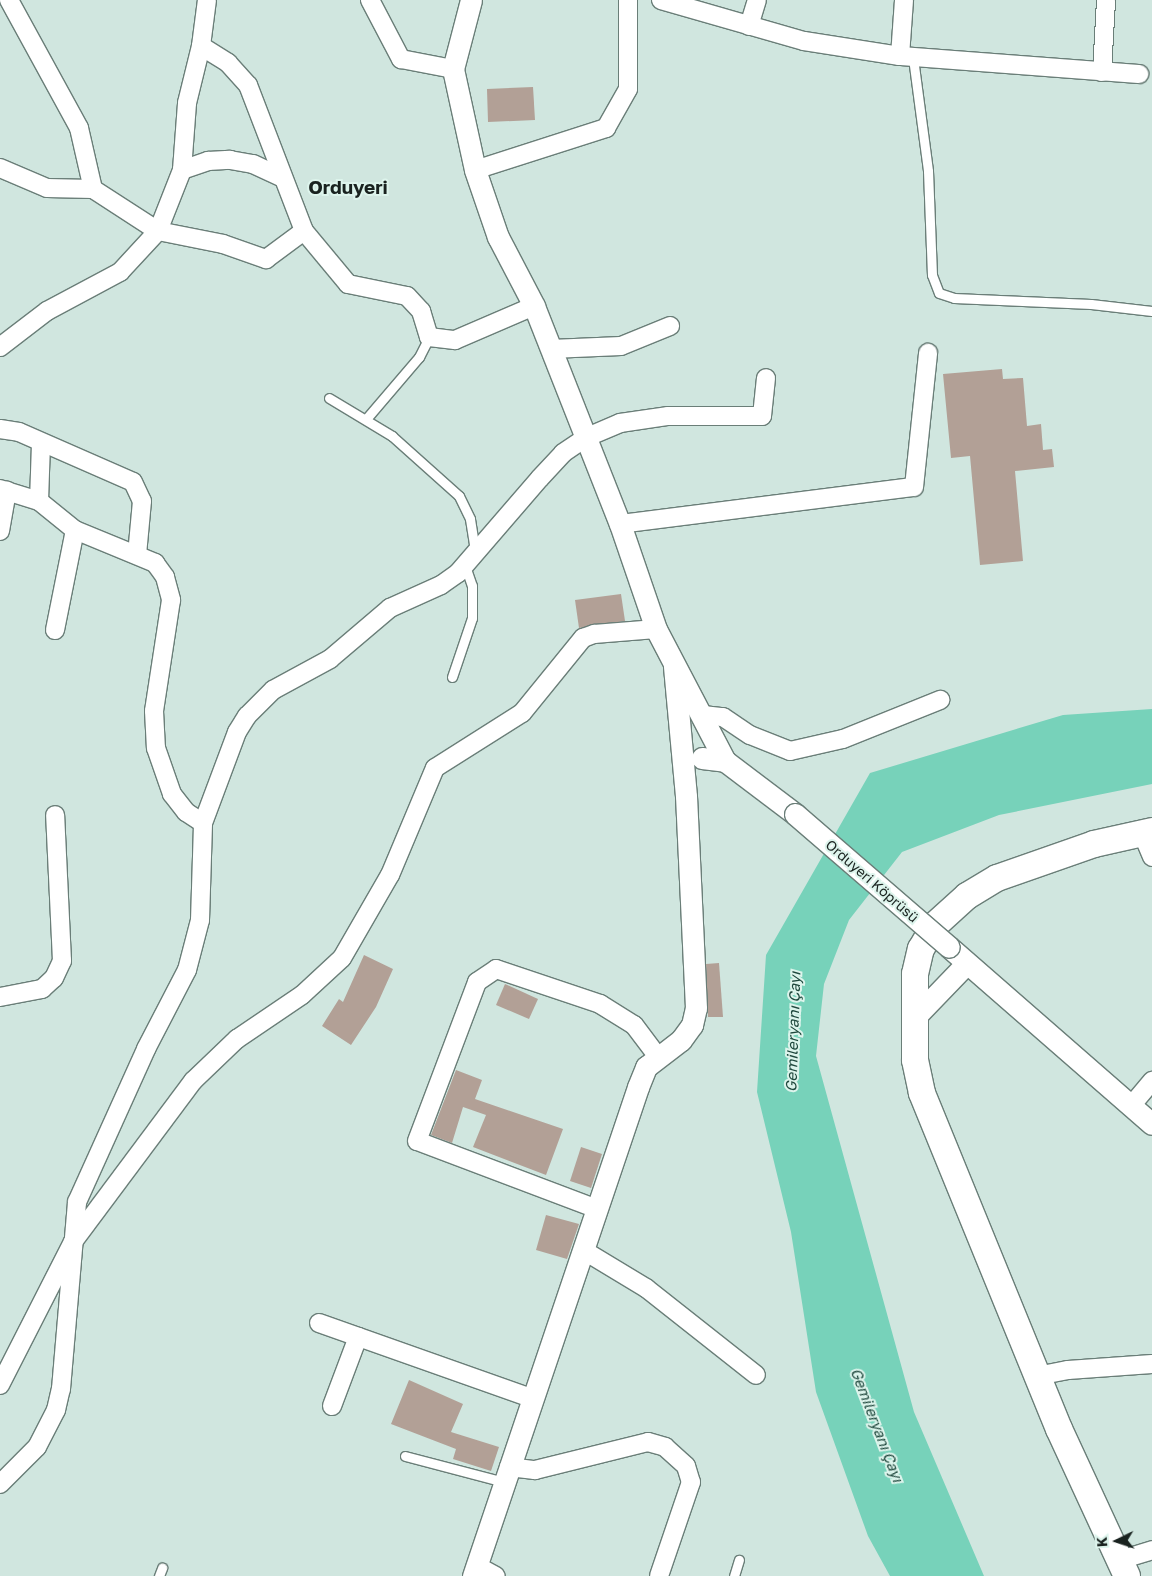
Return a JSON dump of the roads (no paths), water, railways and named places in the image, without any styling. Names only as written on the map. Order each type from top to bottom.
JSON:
[{"type":"main road","points":[[1124,1568],[1037,1376],[922,1093],[915,1060],[915,974],[921,949],[934,925],[967,896],[997,878],[1038,861],[1147,832]]},
{"type":"street","points":[[9,0],[79,128],[93,189]]},
{"type":"street","points":[[0,346],[47,311],[120,272],[158,231],[182,170],[187,102],[202,46],[207,0]]},
{"type":"street","points":[[370,0],[401,59],[454,69]]},
{"type":"street","points":[[471,0],[454,69],[475,170],[498,237],[534,306],[620,524],[656,629],[725,761]]},
{"type":"street","points":[[475,170],[606,128],[628,89],[628,0]]},
{"type":"street","points":[[661,0],[804,41],[907,57],[1139,74]]},
{"type":"street","points":[[749,26],[756,0]]},
{"type":"street","points":[[904,0],[907,57]]},
{"type":"street","points":[[1102,72],[1106,0]]},
{"type":"street","points":[[202,46],[228,63],[248,85],[281,176],[304,230],[348,284],[398,292],[415,302],[429,337],[455,340],[534,306]]},
{"type":"street","points":[[182,170],[219,160],[253,164],[281,176]]},
{"type":"street","points":[[0,168],[47,188],[93,189],[158,231],[223,244],[266,259],[304,230]]},
{"type":"street","points":[[551,350],[621,346],[670,326]]},
{"type":"street","points":[[620,524],[914,487],[928,354]]},
{"type":"street","points":[[0,1484],[37,1447],[56,1410],[61,1389],[73,1242],[81,1189],[187,970],[200,920],[203,823],[238,732],[259,702],[330,659],[390,608],[441,586],[470,561],[563,453],[585,438],[620,423],[668,416],[762,416],[766,378]]},
{"type":"street","points":[[0,429],[19,432],[41,445],[134,482],[142,501],[137,555]]},
{"type":"street","points":[[39,501],[41,445]]},
{"type":"street","points":[[0,531],[4,490],[39,501],[75,530],[137,555],[160,568],[171,600],[154,711],[160,766],[179,804],[203,823]]},
{"type":"street","points":[[55,630],[75,530]]},
{"type":"street","points":[[0,1385],[73,1242],[212,1060],[302,996],[342,958],[390,875],[435,768],[522,714],[583,638],[656,629]]},
{"type":"street","points":[[496,1576],[475,1571],[531,1398],[640,1081],[657,1055],[681,1040],[692,1025],[696,1008],[686,796],[674,666]]},
{"type":"street","points":[[707,724],[723,717],[750,735],[790,751],[843,739],[940,700]]},
{"type":"street","points":[[686,796],[688,776],[707,753],[707,724]]},
{"type":"street","points":[[702,758],[725,761]]},
{"type":"street","name":"Orduyeri Köprüsü","points":[[725,761],[795,814],[948,947],[965,965],[1152,1124]]},
{"type":"street","points":[[0,997],[42,989],[54,978],[62,961],[55,815]]},
{"type":"street","points":[[1147,832],[1152,857]]},
{"type":"street","points":[[914,1018],[965,965]]},
{"type":"street","points":[[597,1209],[417,1141],[477,982],[496,969],[600,1004],[634,1025],[657,1055]]},
{"type":"street","points":[[1131,1106],[1152,1081]]},
{"type":"street","points":[[583,1250],[646,1288],[756,1375]]},
{"type":"street","points":[[319,1323],[531,1398]]},
{"type":"street","points":[[332,1406],[358,1337]]},
{"type":"street","points":[[1037,1376],[1152,1364]]},
{"type":"street","points":[[506,1474],[535,1470],[648,1442],[666,1447],[686,1466],[691,1482],[660,1576]]},
{"type":"street","points":[[1124,1568],[1152,1550]]},
{"type":"lane","points":[[907,57],[926,153],[932,276],[939,293],[954,298],[1091,304],[1152,311]]},
{"type":"lane","points":[[366,419],[419,357],[429,337]]},
{"type":"lane","points":[[329,398],[366,419],[412,452],[459,496],[470,519],[473,612],[452,677]]},
{"type":"lane","points":[[405,1456],[506,1474]]},
{"type":"lane","points":[[734,1576],[739,1560]]},
{"type":"water","name":"Gemileryanı Çayı","points":[[1152,709],[1152,784],[999,815],[902,852],[849,920],[824,984],[816,1056],[914,1412],[984,1576],[890,1576],[868,1536],[816,1392],[791,1232],[757,1092],[766,955],[870,773],[1063,715]]},
{"type":"district","name":"Orduyeri","points":[[348,187]]}]
